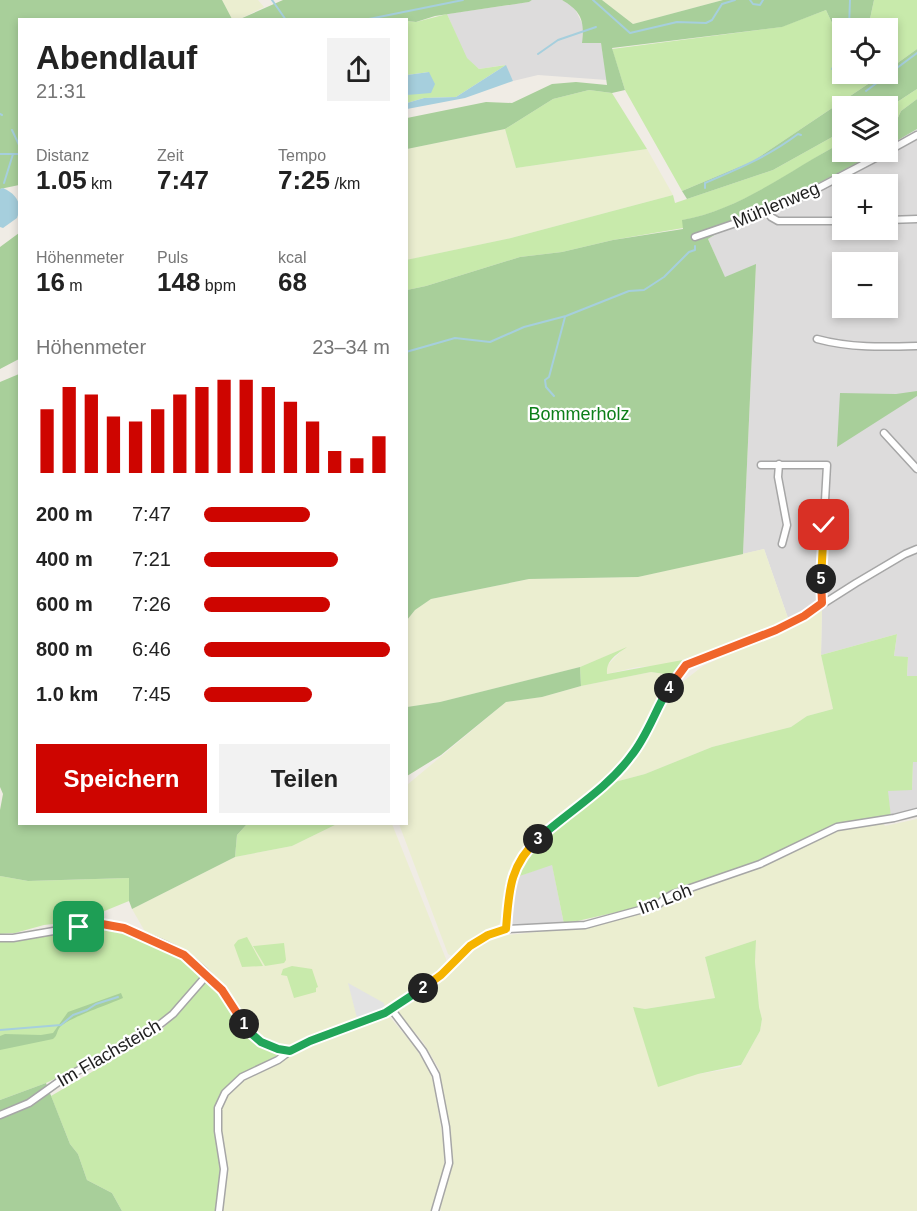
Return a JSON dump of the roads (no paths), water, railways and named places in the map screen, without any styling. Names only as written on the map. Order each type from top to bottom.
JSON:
[{"type":"street","name":"Mühlenweg","points":[[898,146],[916,137]]},
{"type":"street","name":"Mühlenweg","points":[[695,237],[768,212],[867,162]]},
{"type":"street","points":[[768,212],[778,221],[832,221]]},
{"type":"street","points":[[898,220],[917,219]]},
{"type":"street","points":[[818,339],[839,345],[917,346]]},
{"type":"street","points":[[885,433],[917,469]]},
{"type":"street","points":[[779,464],[778,477],[787,531],[782,544]]},
{"type":"street","points":[[761,465],[824,464],[828,467],[820,590],[822,603]]},
{"type":"street","points":[[506,929],[510,882],[528,848],[605,785],[631,758],[646,736],[681,669],[692,662],[776,630],[804,616],[904,554],[917,549]]},
{"type":"street","name":"Im Loh","points":[[219,1211],[224,1169],[217,1118],[221,1101],[232,1084],[310,1041],[392,1010],[441,975],[470,946],[488,935],[506,929],[585,925],[658,905],[674,894],[760,864],[837,827],[917,812]]},
{"type":"street","points":[[0,938],[13,938],[94,924],[124,928],[184,955],[222,990],[257,1039],[271,1047],[290,1051]]},
{"type":"street","name":"Im Flachsteich","points":[[0,1115],[29,1103],[64,1078],[148,1035],[173,1014],[207,975]]},
{"type":"street","points":[[392,1010],[423,1051],[436,1075],[446,1127],[449,1163],[435,1211]]},
{"type":"water","points":[[506,65],[513,81],[465,98],[408,109],[408,103],[424,98],[456,97]]},
{"type":"water","points":[[429,72],[435,84],[431,93],[408,95],[408,75]]},
{"type":"water","points":[[3,188],[12,193],[18,202],[17,218],[3,228],[0,227],[0,189]]},
{"type":"waterway","points":[[272,0],[285,18]]},
{"type":"waterway","points":[[374,18],[463,0]]},
{"type":"waterway","points":[[593,0],[630,33],[677,22],[706,23],[712,20],[722,4],[735,0]]},
{"type":"waterway","points":[[750,0],[753,4],[760,5],[763,0]]},
{"type":"waterway","points":[[849,18],[850,0]]},
{"type":"waterway","points":[[538,54],[558,40],[596,27]]},
{"type":"waterway","points":[[866,91],[917,53]]},
{"type":"waterway","points":[[12,130],[18,143]]},
{"type":"waterway","points":[[705,188],[705,183],[753,162],[798,134],[801,135]]},
{"type":"waterway","points":[[0,154],[18,154]]},
{"type":"waterway","points":[[4,183],[13,154]]},
{"type":"waterway","points":[[408,351],[455,338],[490,342],[524,327],[566,316],[629,291],[644,290],[664,277],[689,252],[695,250],[695,246]]},
{"type":"waterway","points":[[554,396],[546,387],[545,380],[549,377],[565,317]]},
{"type":"waterway","points":[[0,1030],[61,1025],[73,1015],[118,997]]},
{"type":"park label","name":"Bommerholz","points":[[579,414]]}]
